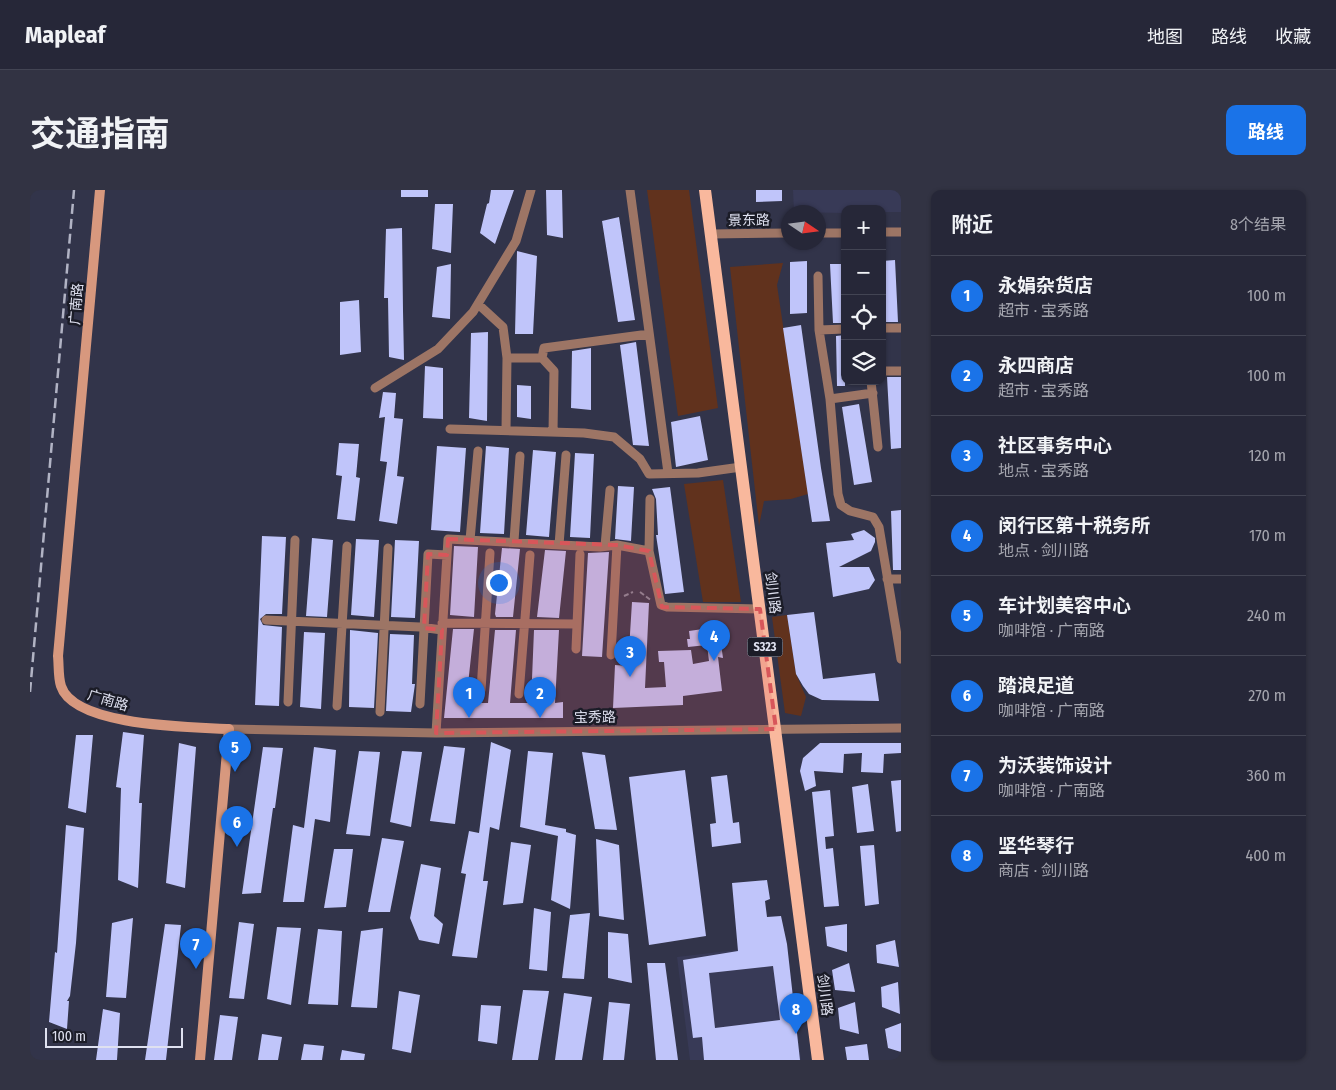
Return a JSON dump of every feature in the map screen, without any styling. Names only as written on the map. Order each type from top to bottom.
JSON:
[{"type":"main road","name":"剑川路","points":[[705,190],[818,1060]]},
{"type":"street","name":"广南路","points":[[100,190],[58,656],[61,688],[80,708],[111,718],[153,725],[229,729]]},
{"type":"street","points":[[375,388],[438,349],[474,312],[516,241],[531,190]]},
{"type":"street","points":[[630,190],[668,473]]},
{"type":"street","points":[[886,232],[901,232]]},
{"type":"street","name":"景东路","points":[[711,234],[781,233]]},
{"type":"street","points":[[826,233],[841,233]]},
{"type":"street","points":[[818,276],[819,330],[830,399],[841,505],[850,511],[873,517],[879,527],[901,659]]},
{"type":"street","points":[[478,304],[503,327],[507,358],[506,430]]},
{"type":"street","points":[[886,328],[901,328]]},
{"type":"street","points":[[819,330],[841,329]]},
{"type":"street","points":[[542,358],[544,348],[649,334]]},
{"type":"street","points":[[507,358],[520,356],[542,358],[554,371],[553,432]]},
{"type":"street","points":[[886,371],[901,371]]},
{"type":"street","points":[[871,385],[878,447]]},
{"type":"street","points":[[830,399],[872,393]]},
{"type":"street","points":[[450,429],[584,432],[614,437],[640,459],[649,474],[698,472],[741,467]]},
{"type":"street","points":[[470,540],[478,450]]},
{"type":"street","points":[[559,545],[566,455]]},
{"type":"street","points":[[514,541],[520,456]]},
{"type":"street","points":[[605,546],[610,490]]},
{"type":"street","points":[[650,499],[649,551],[661,605],[667,607],[760,609]]},
{"type":"street","points":[[436,733],[448,539],[514,541],[559,545],[618,545],[649,551]]},
{"type":"street","points":[[288,702],[296,540]]},
{"type":"street","points":[[612,655],[618,545]]},
{"type":"street","points":[[336,706],[347,546]]},
{"type":"street","points":[[380,712],[388,548]]},
{"type":"street","points":[[481,690],[490,553]]},
{"type":"street","points":[[420,704],[428,554],[447,555]]},
{"type":"street","points":[[576,649],[580,554]]},
{"type":"street","points":[[519,694],[530,555]]},
{"type":"street","points":[[887,578],[901,578]]},
{"type":"street","points":[[266,620],[424,628],[485,624],[577,624]]},
{"type":"street","name":"宝秀路","points":[[229,729],[436,733],[901,728]]},
{"type":"street","points":[[200,1060],[229,729]]},
{"type":"highlighted area","points":[[448,539],[617,545],[649,551],[662,607],[760,609],[776,729],[436,733],[442,630],[424,628],[428,554],[447,555]]},
{"type":"shaded area","points":[[647,190],[689,190],[718,408],[678,416]]},
{"type":"shaded area","points":[[793,190],[901,190],[901,212],[886,212],[886,205],[841,205],[841,213],[826,213],[826,205],[794,205]]},
{"type":"shaded area","points":[[783,263],[777,285],[808,494],[791,499],[764,501],[759,526],[730,267]]},
{"type":"shaded area","points":[[723,480],[741,602],[703,602],[684,484]]},
{"type":"shaded area","points":[[787,615],[796,674],[806,697],[801,716],[785,713],[772,617]]},
{"type":"shaded area","points":[[787,944],[801,1060],[690,1060],[677,957]]},
{"type":"building","points":[[401,190],[428,190],[428,197],[401,197]]},
{"type":"building","points":[[491,190],[514,190],[495,244],[480,233]]},
{"type":"building","points":[[546,190],[562,190],[563,238],[547,235]]},
{"type":"building","points":[[756,190],[782,190],[782,201],[756,202]]},
{"type":"building","points":[[435,204],[453,204],[451,253],[432,249]]},
{"type":"building","points":[[619,217],[635,320],[618,322],[602,221]]},
{"type":"building","points":[[402,228],[404,360],[389,357],[388,298],[384,298],[386,229]]},
{"type":"building","points":[[517,251],[537,256],[533,334],[515,334]]},
{"type":"building","points":[[895,260],[898,322],[886,322],[886,261]]},
{"type":"building","points":[[807,261],[807,313],[790,314],[790,262]]},
{"type":"building","points":[[451,264],[450,319],[432,317],[437,267]]},
{"type":"building","points":[[830,264],[841,264],[841,323],[833,323]]},
{"type":"building","points":[[359,300],[361,352],[340,355],[340,302]]},
{"type":"building","points":[[801,325],[830,521],[812,522],[783,328]]},
{"type":"building","points":[[488,332],[487,421],[469,418],[471,333]]},
{"type":"building","points":[[841,335],[841,385],[845,386],[837,386],[836,336]]},
{"type":"building","points":[[636,342],[649,446],[633,445],[620,345]]},
{"type":"building","points":[[591,348],[591,410],[571,408],[572,351]]},
{"type":"building","points":[[425,366],[443,368],[443,419],[423,418]]},
{"type":"building","points":[[887,377],[901,377],[901,448],[891,449]]},
{"type":"building","points":[[517,385],[531,386],[531,419],[517,417]]},
{"type":"building","points":[[383,392],[396,393],[394,418],[403,419],[397,476],[404,477],[397,524],[379,521],[387,462],[380,461],[385,417],[379,418]]},
{"type":"building","points":[[859,404],[872,482],[854,485],[842,407]]},
{"type":"building","points":[[700,416],[708,460],[676,467],[671,422]]},
{"type":"building","points":[[339,443],[359,444],[356,477],[360,478],[355,521],[337,519],[342,476],[336,475]]},
{"type":"building","points":[[437,446],[466,448],[460,532],[431,530]]},
{"type":"building","points":[[486,446],[509,448],[504,534],[480,533]]},
{"type":"building","points":[[533,450],[556,452],[549,537],[526,535]]},
{"type":"building","points":[[575,453],[594,454],[590,538],[570,537]]},
{"type":"building","points":[[618,486],[634,487],[631,541],[615,539]]},
{"type":"building","points":[[670,487],[684,592],[665,594],[656,535],[658,535],[656,499],[652,489]]},
{"type":"building","points":[[901,510],[901,570],[893,570],[891,511]]},
{"type":"building","points":[[864,530],[875,538],[871,551],[839,567],[869,567],[875,580],[869,589],[833,597],[826,543],[854,540],[851,534]]},
{"type":"building","points":[[262,536],[286,537],[282,614],[266,614],[260,619],[263,625],[282,627],[279,706],[255,705]]},
{"type":"building","points":[[312,538],[333,540],[327,617],[306,616]]},
{"type":"building","points":[[356,539],[379,540],[374,617],[351,615]]},
{"type":"building","points":[[395,540],[419,541],[415,618],[391,617]]},
{"type":"building","points":[[454,546],[478,547],[474,617],[450,615]]},
{"type":"building","points":[[502,548],[520,549],[513,617],[496,617],[495,614]]},
{"type":"building","points":[[545,550],[566,551],[559,618],[537,617]]},
{"type":"building","points":[[609,552],[602,657],[582,656],[588,553]]},
{"type":"building","points":[[632,602],[649,603],[645,688],[666,687],[664,662],[659,662],[658,651],[691,650],[693,664],[709,661],[707,645],[688,647],[687,639],[690,639],[689,631],[710,628],[711,631],[719,630],[723,658],[718,657],[722,691],[683,696],[683,705],[613,708],[615,665],[628,666]]},
{"type":"building","points":[[814,612],[823,679],[875,673],[879,701],[822,700],[809,694],[803,686],[796,674],[787,615]]},
{"type":"building","points":[[453,629],[474,629],[466,703],[488,703],[495,630],[516,630],[510,703],[531,703],[534,630],[559,630],[555,703],[563,702],[563,718],[444,718]]},
{"type":"building","points":[[350,630],[378,633],[374,708],[349,707]]},
{"type":"building","points":[[304,632],[325,633],[321,709],[300,707]]},
{"type":"building","points":[[390,634],[414,635],[412,684],[415,684],[411,712],[386,711]]},
{"type":"building","points":[[123,732],[144,735],[139,803],[142,803],[138,888],[118,880],[121,788],[116,787]]},
{"type":"building","points":[[76,735],[93,735],[86,813],[68,808]]},
{"type":"building","points":[[491,742],[511,750],[499,830],[490,827],[483,881],[488,881],[477,958],[452,956],[466,874],[461,873],[469,831],[479,833]]},
{"type":"building","points":[[179,743],[196,747],[185,888],[166,883]]},
{"type":"building","points":[[820,743],[901,743],[901,753],[884,754],[883,773],[861,772],[862,753],[844,754],[843,773],[814,771],[816,786],[805,791],[800,771],[803,758]]},
{"type":"building","points":[[444,746],[465,748],[455,824],[430,821]]},
{"type":"building","points":[[263,747],[283,748],[275,808],[273,808],[261,893],[242,894]]},
{"type":"building","points":[[314,747],[336,750],[330,822],[315,819],[304,902],[283,902],[293,825],[304,828]]},
{"type":"building","points":[[359,751],[380,752],[370,836],[346,834]]},
{"type":"building","points":[[402,751],[422,752],[411,827],[390,822]]},
{"type":"building","points":[[528,751],[553,753],[545,825],[566,829],[566,832],[576,835],[570,909],[551,900],[558,836],[520,827]]},
{"type":"building","points":[[582,752],[605,755],[617,830],[595,829]]},
{"type":"building","points":[[685,770],[706,936],[649,945],[629,777]]},
{"type":"building","points":[[727,775],[733,823],[739,822],[741,843],[712,847],[710,824],[716,823],[711,777]]},
{"type":"building","points":[[901,780],[901,831],[896,832],[891,781]]},
{"type":"building","points":[[868,784],[874,831],[857,833],[852,787]]},
{"type":"building","points":[[830,790],[834,836],[825,837],[826,849],[833,848],[839,906],[824,907],[812,792]]},
{"type":"building","points":[[66,825],[84,828],[76,943],[70,996],[67,1001],[69,1001],[67,1029],[49,1022],[55,952],[57,953]]},
{"type":"building","points":[[382,838],[404,841],[390,912],[368,912]]},
{"type":"building","points":[[596,839],[619,845],[624,920],[599,916]]},
{"type":"building","points":[[511,842],[531,845],[523,903],[503,905]]},
{"type":"building","points":[[874,845],[879,904],[865,906],[860,846]]},
{"type":"building","points":[[334,849],[353,849],[346,907],[324,908]]},
{"type":"building","points":[[421,864],[441,868],[434,916],[443,924],[439,944],[419,940],[410,918]]},
{"type":"building","points":[[767,880],[770,899],[765,901],[767,917],[781,916],[787,944],[800,1060],[704,1060],[702,1037],[693,1038],[683,960],[738,951],[732,883]],"holes":[[[773,966],[780,1020],[715,1028],[709,973]]]},
{"type":"building","points":[[534,908],[551,912],[547,971],[529,969]]},
{"type":"building","points":[[590,913],[584,979],[562,978],[570,915]]},
{"type":"building","points":[[133,918],[126,998],[106,997],[112,923]]},
{"type":"building","points":[[239,922],[254,924],[244,999],[229,998]]},
{"type":"building","points":[[165,924],[181,925],[166,1060],[145,1060]]},
{"type":"building","points":[[847,924],[847,952],[827,946],[825,927]]},
{"type":"building","points":[[277,927],[301,928],[291,1005],[267,999]]},
{"type":"building","points":[[383,928],[377,1008],[351,1007],[361,931]]},
{"type":"building","points":[[318,929],[342,931],[338,1005],[308,1004]]},
{"type":"building","points":[[608,932],[628,934],[632,983],[608,978]]},
{"type":"building","points":[[895,940],[899,967],[877,963],[876,945]]},
{"type":"building","points":[[647,963],[665,963],[678,1060],[656,1060]]},
{"type":"building","points":[[849,963],[855,992],[835,990],[832,970]]},
{"type":"building","points":[[898,982],[900,1014],[882,1007],[881,987]]},
{"type":"building","points":[[523,990],[549,991],[538,1060],[512,1060]]},
{"type":"building","points":[[399,991],[420,995],[411,1053],[392,1049]]},
{"type":"building","points":[[564,993],[592,997],[582,1060],[555,1060]]},
{"type":"building","points":[[609,1002],[630,1004],[624,1060],[603,1060]]},
{"type":"building","points":[[855,1002],[859,1034],[840,1029],[838,1008]]},
{"type":"building","points":[[481,1005],[501,1006],[497,1044],[478,1041]]},
{"type":"building","points":[[103,1009],[120,1013],[117,1060],[96,1060]]},
{"type":"building","points":[[220,1015],[238,1017],[232,1060],[214,1060]]},
{"type":"building","points":[[901,1023],[901,1052],[888,1048],[885,1029]]},
{"type":"building","points":[[262,1034],[282,1037],[278,1060],[258,1060]]},
{"type":"building","points":[[304,1044],[324,1046],[322,1060],[301,1060]]},
{"type":"building","points":[[867,1044],[869,1060],[847,1060],[845,1047]]},
{"type":"building","points":[[342,1050],[365,1054],[364,1060],[340,1060]]},
{"type":"railway","points":[[30,692],[74,190]]},
{"type":"place","name":"闵行区第十税务所","points":[[714,661]]},
{"type":"place","name":"社区事务中心","points":[[630,677]]},
{"type":"place","name":"永娟杂货店","points":[[469,718]]},
{"type":"place","name":"永四商店","points":[[540,718]]},
{"type":"place","name":"车计划美容中心","points":[[235,772]]},
{"type":"place","name":"踏浪足道","points":[[237,847]]},
{"type":"place","name":"为沃装饰设计","points":[[196,969]]},
{"type":"place","name":"坚华琴行","points":[[796,1034]]}]
